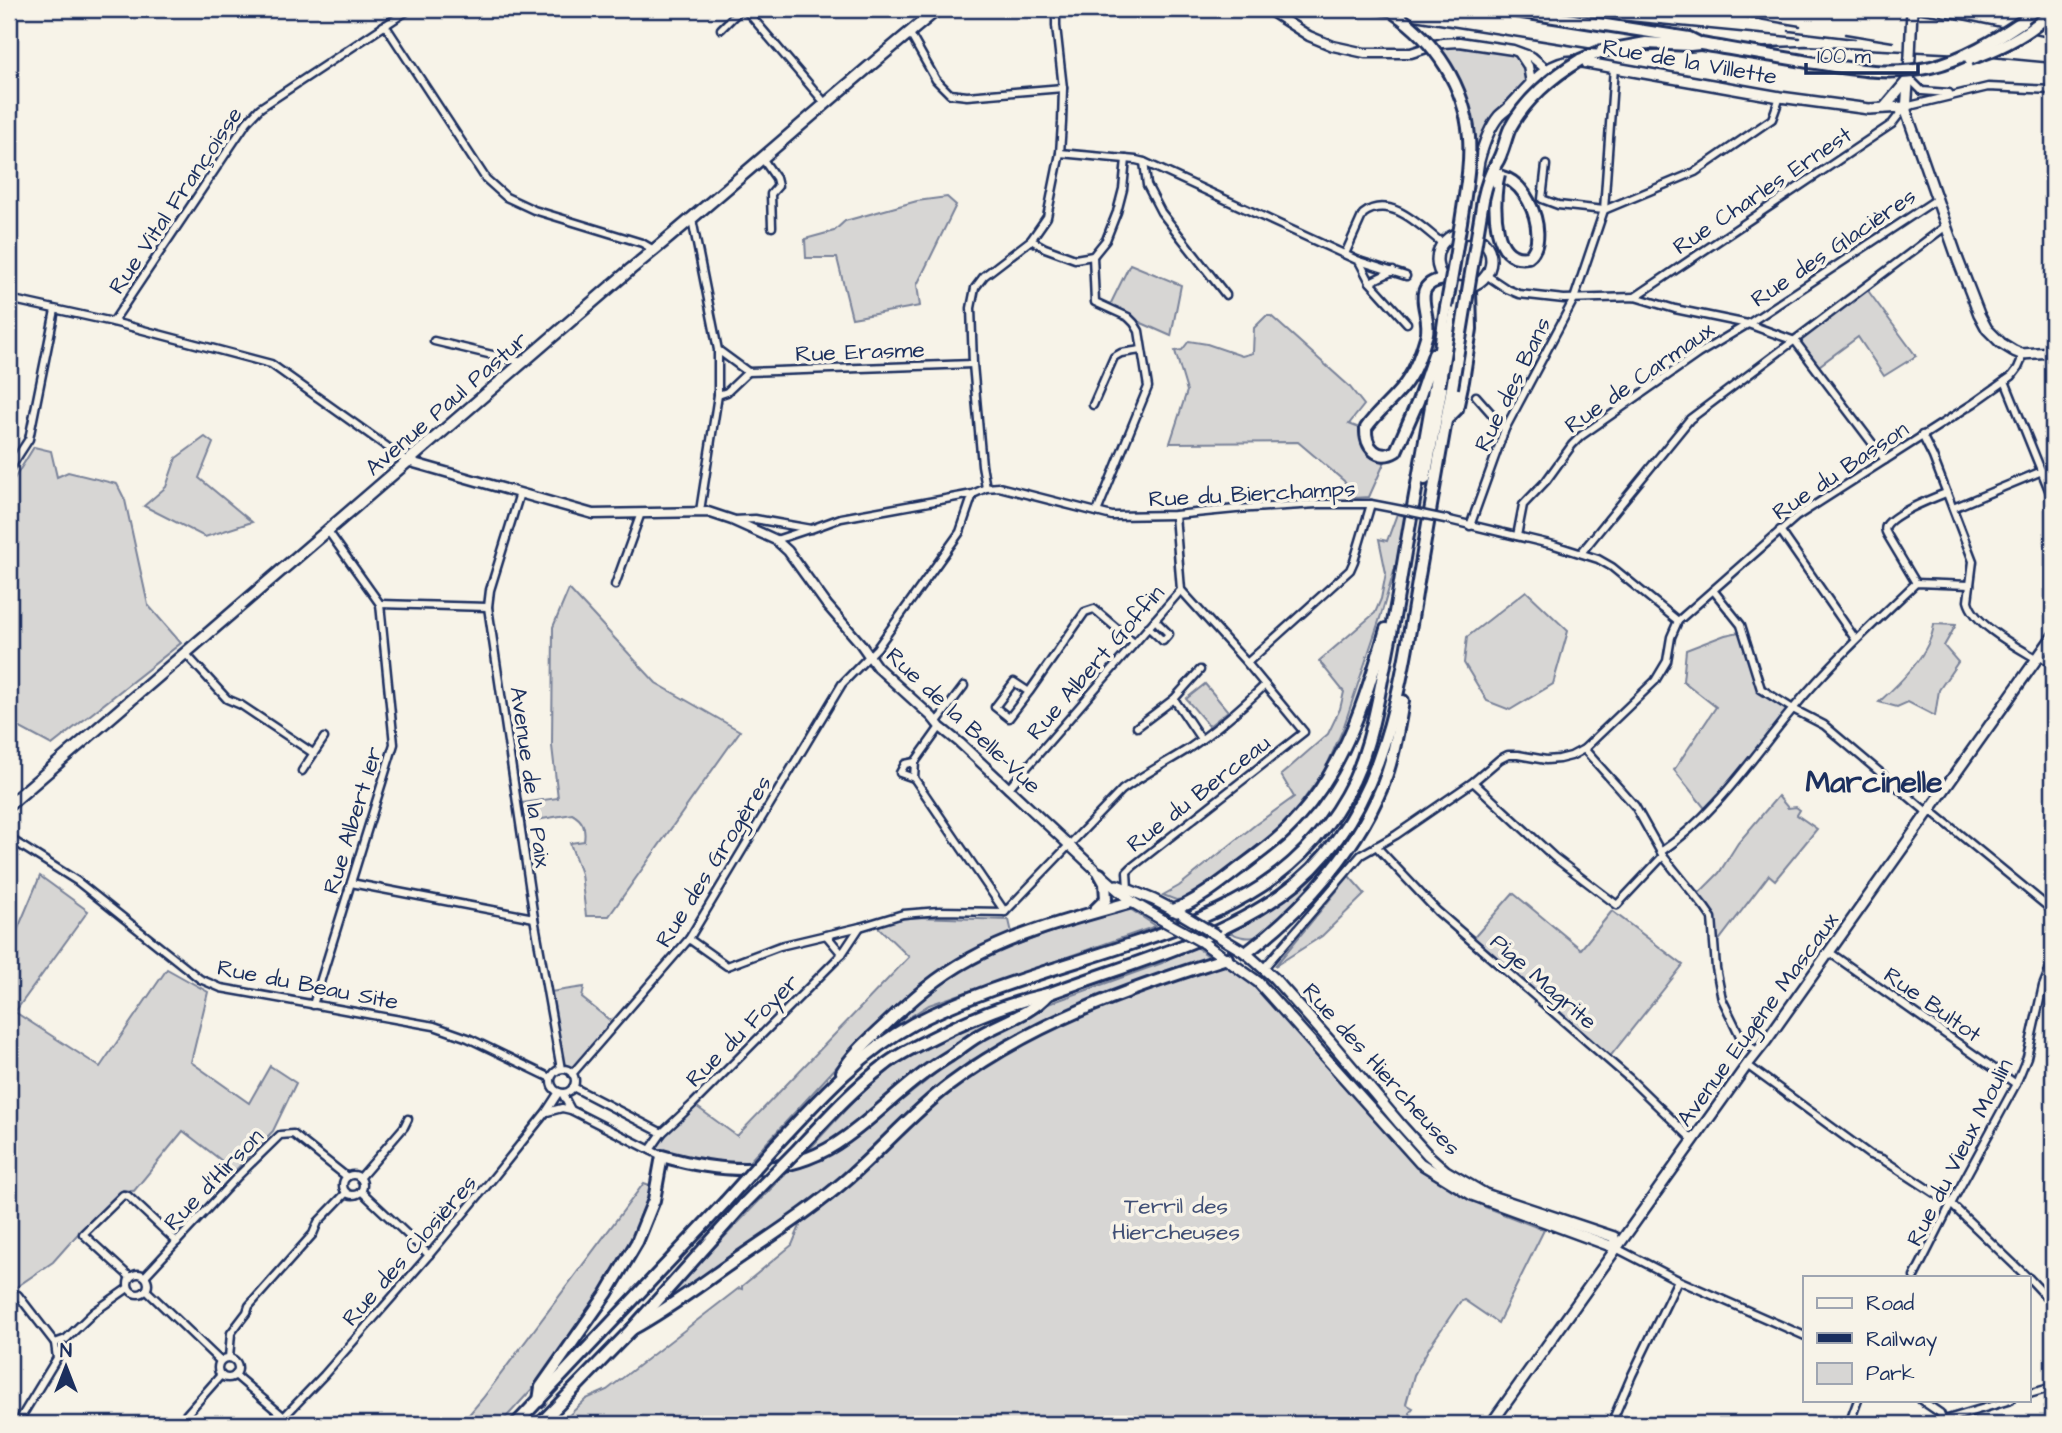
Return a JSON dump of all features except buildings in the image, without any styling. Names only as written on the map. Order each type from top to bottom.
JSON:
[{"type":"highway","points":[[516,1424],[837,1080],[890,1037],[974,997],[1150,938],[1236,903],[1276,877],[1303,853],[1329,824],[1354,779],[1373,730],[1397,600],[1429,384],[1473,181],[1464,108],[1456,86],[1440,58],[1426,41],[1408,23],[1387,9]]},
{"type":"highway","points":[[1502,9],[1689,38],[1701,44]]},
{"type":"highway","points":[[540,1424],[846,1098],[886,1065],[971,1018],[1021,1000],[1048,994],[1206,936],[1283,894],[1309,873],[1339,839],[1377,766],[1395,708],[1483,200],[1491,170],[1497,163],[1511,128],[1522,110],[1545,86],[1570,65],[1602,51],[1634,44],[1701,44],[1882,72],[1923,68],[1957,58],[2008,31],[2037,9]]},
{"type":"highway","points":[[1957,58],[1971,59],[1997,48],[2053,12]]},
{"type":"highway","points":[[1473,181],[1488,177],[1501,177],[1517,184],[1528,198],[1538,237],[1536,247],[1528,257],[1511,256],[1498,232],[1495,217],[1495,194],[1499,174],[1497,163]]},
{"type":"highway","points":[[1386,664],[1395,649],[1456,307],[1448,282],[1430,285],[1422,296],[1429,328],[1410,377],[1366,428],[1369,446],[1376,453],[1384,455],[1396,451],[1429,384]]},
{"type":"highway","points":[[1446,420],[1457,409],[1463,381],[1472,321],[1470,286]]},
{"type":"highway","points":[[1178,912],[1277,840],[1309,805],[1329,777],[1363,702],[1397,600]]},
{"type":"highway","points":[[1247,953],[1311,896],[1356,837],[1373,804],[1387,775],[1396,736],[1415,640],[1412,622]]},
{"type":"highway","points":[[1092,912],[1106,899],[1105,883],[1100,874]]},
{"type":"highway","points":[[837,1080],[849,1059],[928,986],[970,958],[1092,912],[1132,902]]},
{"type":"highway","points":[[632,1329],[659,1315],[805,1214],[847,1180],[948,1086],[1011,1044],[1091,1004],[1227,958]]},
{"type":"highway","points":[[539,1401],[541,1387],[607,1293],[637,1242],[654,1200],[662,1156],[697,1166],[737,1170],[785,1164],[814,1155],[853,1133],[923,1074],[978,1036],[1040,1003],[1048,994]]},
{"type":"main road","name":"Avenue Paul Pastur","points":[[909,32],[915,20],[928,9]]},
{"type":"main road","name":"Avenue Paul Pastur","points":[[9,804],[522,362],[938,9]]},
{"type":"main road","points":[[1912,9],[1905,107],[1958,260],[1987,329],[2001,343],[2021,354],[2053,352]]},
{"type":"main road","name":"Rue de la Villette","points":[[1547,69],[1569,61],[1780,97],[1869,109],[1905,107]]},
{"type":"main road","points":[[1461,233],[1468,222],[1484,146],[1499,116],[1547,69]]},
{"type":"main road","points":[[1884,108],[1907,79]]},
{"type":"main road","points":[[1474,235],[1473,181],[1509,108]]},
{"type":"main road","points":[[1454,234],[1474,235],[1481,239],[1490,252],[1490,268],[1482,281],[1470,286],[1461,287],[1448,282],[1439,273],[1436,257],[1442,243],[1454,234]]},
{"type":"main road","name":"Avenue Eugène Mascaux","points":[[1491,1424],[2053,636]]},
{"type":"main road","name":"Rue de la Belle-Vue","points":[[1100,874],[1132,902],[1227,958]]},
{"type":"main road","name":"Rue de la Belle-Vue","points":[[1112,884],[1178,912],[1247,953]]},
{"type":"main road","points":[[1132,902],[1149,898]]},
{"type":"main road","points":[[1165,921],[1178,912]]},
{"type":"main road","points":[[1227,958],[1247,953]]},
{"type":"main road","name":"Rue des Hiercheuses","points":[[1247,953],[1264,968],[1400,1124],[1446,1171],[1485,1194],[1614,1237],[1616,1248]]},
{"type":"main road","name":"Rue des Hiercheuses","points":[[1227,958],[1252,977],[1420,1163],[1472,1195],[1616,1248]]},
{"type":"main road","points":[[1252,977],[1264,968]]},
{"type":"street","name":"Rue Vital Françoisse","points":[[113,322],[247,122],[260,108],[410,9]]},
{"type":"street","points":[[721,29],[743,9],[825,103]]},
{"type":"street","points":[[9,299],[113,322],[271,363],[407,461],[593,514],[700,511],[732,520],[776,540],[841,518],[973,494],[986,488],[973,364],[971,308],[975,288],[990,271],[1031,240],[1047,217],[1060,153],[1063,88],[1056,9]]},
{"type":"street","points":[[1267,9],[1309,36],[1333,46],[1365,53],[1411,53],[1450,41],[1518,51],[1540,62],[1547,69]]},
{"type":"street","points":[[381,27],[385,25],[486,179],[506,197],[534,210],[642,243],[654,250]]},
{"type":"street","points":[[909,32],[936,80],[950,94],[967,96],[1063,88]]},
{"type":"street","points":[[1518,51],[1528,66],[1531,83]]},
{"type":"street","name":"Rue des Bans","points":[[1470,526],[1505,429],[1574,299],[1604,210],[1615,67]]},
{"type":"street","points":[[1907,79],[1922,91],[1965,93]]},
{"type":"street","points":[[1905,107],[1988,87],[2053,90]]},
{"type":"street","points":[[1546,165],[1542,199],[1558,205],[1604,210],[1695,172],[1772,119],[1780,97]]},
{"type":"street","name":"Rue Charles Ernest","points":[[1635,297],[1892,124],[1905,107]]},
{"type":"street","points":[[1060,153],[1144,162],[1359,261],[1406,276]]},
{"type":"street","points":[[762,158],[776,178],[778,186],[771,194],[772,228]]},
{"type":"street","points":[[1031,240],[1069,258],[1093,256],[1106,240],[1117,212],[1126,159]]},
{"type":"street","points":[[1144,162],[1147,185],[1161,212],[1226,295]]},
{"type":"street","name":"Rue des Glacières","points":[[1748,324],[1937,199]]},
{"type":"street","points":[[1345,254],[1363,214],[1379,207],[1396,210],[1442,243]]},
{"type":"street","points":[[692,219],[718,350],[718,395],[700,511]]},
{"type":"street","points":[[1581,552],[1689,419],[1946,226]]},
{"type":"street","points":[[1093,256],[1095,302],[1128,317],[1139,331],[1148,387],[1097,512]]},
{"type":"street","points":[[1359,261],[1370,282],[1407,323]]},
{"type":"street","points":[[1370,282],[1393,271]]},
{"type":"street","points":[[1486,275],[1519,294],[1574,299],[1635,297],[1675,309],[1748,324],[1796,341],[1885,460]]},
{"type":"street","points":[[9,470],[30,439],[55,310]]},
{"type":"street","name":"Rue de Carmaux","points":[[1517,536],[1522,505],[1546,481],[1572,445],[1653,384],[1748,324]]},
{"type":"street","points":[[434,341],[522,362]]},
{"type":"street","points":[[718,350],[748,372],[727,392],[718,395]]},
{"type":"street","points":[[1093,405],[1114,357],[1121,353],[1141,350]]},
{"type":"street","name":"Rue du Basson","points":[[1678,621],[1780,530],[1819,501],[2005,381],[2018,368],[2021,354]]},
{"type":"street","name":"Rue Erasme","points":[[748,372],[973,364]]},
{"type":"street","points":[[2005,381],[2053,500]]},
{"type":"street","points":[[1476,396],[1505,429]]},
{"type":"street","points":[[1922,435],[1973,561],[1968,601],[1974,613],[1994,632],[2053,665]]},
{"type":"street","points":[[1953,508],[2042,471]]},
{"type":"street","name":"Rue du Bierchamps","points":[[986,488],[999,487],[1112,516],[1175,515],[1277,506],[1371,504],[1581,552],[1612,567],[1678,621]]},
{"type":"street","name":"Avenue de la Paix","points":[[520,493],[490,590],[488,607],[534,918],[561,1069]]},
{"type":"street","points":[[1916,583],[1885,530],[1901,513],[1946,493]]},
{"type":"street","name":"Rue des Grogères","points":[[572,1074],[690,939],[842,684],[898,620],[960,532],[973,494]]},
{"type":"street","points":[[1247,663],[1350,570],[1371,504]]},
{"type":"street","points":[[615,585],[641,513]]},
{"type":"street","points":[[690,939],[727,966],[780,946],[903,914],[939,911],[1005,912],[1122,790],[1144,773],[1187,750],[1235,713],[1265,685],[1181,590],[1175,515]]},
{"type":"street","points":[[732,520],[755,519],[811,529]]},
{"type":"street","points":[[1780,530],[1856,640]]},
{"type":"street","name":"Rue Albert 1er","points":[[313,1005],[394,744],[380,604],[328,531]]},
{"type":"street","name":"Rue de la Belle-Vue","points":[[776,540],[789,551],[827,605],[877,667],[1100,874]]},
{"type":"street","points":[[1473,782],[1555,857],[1617,905],[1662,854],[1741,775],[1793,709],[1856,640],[1916,583],[1970,585]]},
{"type":"street","name":"Rue Albert Goffin","points":[[1008,789],[1181,590]]},
{"type":"street","points":[[1713,590],[1741,625],[1761,689],[1824,725],[2053,911]]},
{"type":"street","points":[[380,604],[488,607]]},
{"type":"street","points":[[1029,692],[1014,682],[995,706],[1009,718],[1029,692],[1085,612],[1094,609],[1134,643]]},
{"type":"street","points":[[1148,627],[1163,641],[1169,634],[1155,620]]},
{"type":"street","points":[[1264,968],[1361,855],[1396,835],[1473,782],[1500,759],[1508,755],[1518,755],[1546,760],[1559,759],[1584,749],[1655,681],[1667,661],[1671,637],[1678,621]]},
{"type":"street","points":[[185,653],[227,699],[241,705],[313,752]]},
{"type":"street","points":[[1137,727],[1174,699],[1200,670]]},
{"type":"street","name":"Rue du Berceau","points":[[1128,889],[1127,872],[1132,867],[1304,732],[1265,685]]},
{"type":"street","points":[[914,778],[915,762],[964,686]]},
{"type":"street","points":[[1174,699],[1201,739]]},
{"type":"street","points":[[302,771],[324,738]]},
{"type":"street","points":[[1584,749],[1634,806],[1662,854],[1712,918],[1716,968],[1723,999],[1743,1042],[1757,1051]]},
{"type":"street","points":[[915,762],[905,764],[900,773],[914,778],[1005,912]]},
{"type":"street","name":"Rue du Beau Site","points":[[9,838],[77,881],[200,979],[221,988],[434,1026],[468,1038],[551,1077]]},
{"type":"street","name":"Pige Magrite","points":[[1376,846],[1437,911],[1615,1065],[1693,1140]]},
{"type":"street","points":[[351,883],[534,918]]},
{"type":"street","name":"Rue du Foyer","points":[[650,1150],[662,1133],[842,954],[860,927]]},
{"type":"street","points":[[826,935],[842,954]]},
{"type":"street","name":"Rue Bultot","points":[[1829,952],[2016,1084]]},
{"type":"street","name":"Rue du Vieux Moulin","points":[[1915,1276],[2016,1084],[2027,1057],[2043,986],[2053,961]]},
{"type":"street","points":[[1747,1065],[1870,1155],[1882,1159],[1951,1204],[2026,1276]]},
{"type":"street","points":[[560,1093],[573,1087],[572,1074],[567,1070],[561,1069],[551,1077],[552,1086],[571,1110]]},
{"type":"street","points":[[573,1087],[662,1133]]},
{"type":"street","name":"Rue des Closières","points":[[277,1424],[324,1375],[429,1255],[560,1093]]},
{"type":"street","points":[[545,1112],[562,1108],[571,1110],[662,1156]]},
{"type":"street","points":[[360,1178],[404,1127],[408,1118]]},
{"type":"street","points":[[1392,1132],[1400,1124]]},
{"type":"street","name":"Rue d'Hirson","points":[[145,1276],[279,1135],[293,1134],[346,1177]]},
{"type":"street","points":[[355,1175],[360,1178],[363,1185],[361,1191],[355,1195],[346,1193],[342,1185],[346,1177],[355,1175]]},
{"type":"street","points":[[361,1191],[429,1255]]},
{"type":"street","points":[[229,1358],[231,1333],[249,1306],[313,1234],[318,1222],[346,1193]]},
{"type":"street","points":[[130,1278],[83,1234],[123,1195],[128,1196],[177,1242]]},
{"type":"street","points":[[1616,1248],[1678,1280],[1803,1335]]},
{"type":"street","points":[[128,1289],[130,1278],[138,1274],[145,1276],[148,1281],[146,1290]]},
{"type":"street","points":[[1611,1424],[1678,1280]]},
{"type":"street","points":[[2030,1280],[2053,1304]]},
{"type":"street","points":[[128,1289],[137,1294],[146,1290]]},
{"type":"street","points":[[55,1342],[66,1339],[94,1312],[128,1289]]},
{"type":"street","points":[[146,1290],[220,1361]]},
{"type":"street","points":[[9,1294],[18,1296],[55,1342],[57,1358],[17,1424]]},
{"type":"street","points":[[233,1359],[238,1365],[235,1375],[227,1378],[221,1375],[218,1370],[220,1361],[233,1359]]},
{"type":"street","points":[[178,1424],[221,1375]]},
{"type":"street","points":[[235,1375],[284,1417]]},
{"type":"street","points":[[2030,1394],[2053,1387]]},
{"type":"street","points":[[1849,1424],[1857,1402]]},
{"type":"street","points":[[1925,1402],[1940,1413],[1943,1420]]},
{"type":"street","points":[[1931,1424],[2004,1402]]},
{"type":"green space","points":[[1458,44],[1513,54],[1542,70],[1508,101],[1494,118],[1479,151],[1474,147],[1471,120],[1464,95],[1440,48]]},
{"type":"green space","points":[[947,197],[956,205],[917,285],[920,306],[852,318],[837,258],[806,258],[805,239],[834,231],[845,221],[917,201]]},
{"type":"green space","points":[[1130,264],[1181,285],[1171,336],[1128,317],[1110,305]]},
{"type":"green space","points":[[1866,288],[1916,356],[1884,376],[1858,337],[1816,368],[1795,341]]},
{"type":"green space","points":[[1266,316],[1271,316],[1349,386],[1364,405],[1349,424],[1362,429],[1365,446],[1370,454],[1386,459],[1369,497],[1353,498],[1344,481],[1298,442],[1170,443],[1187,391],[1175,351],[1182,350],[1189,341],[1242,356],[1253,353],[1254,328]]},
{"type":"green space","points":[[205,437],[213,443],[199,478],[252,522],[205,537],[144,506],[166,487],[176,458]]},
{"type":"green space","points":[[34,447],[51,451],[57,477],[68,472],[117,484],[125,500],[148,605],[181,643],[52,745],[9,722],[9,487]]},
{"type":"green space","points":[[1397,514],[1405,516],[1396,565],[1343,729],[1325,770],[1279,828],[1218,878],[1185,899],[1176,900],[1163,895],[1179,886],[1294,797],[1281,775],[1328,734],[1340,709],[1344,692],[1319,661],[1375,613],[1386,573],[1379,539],[1387,541]]},
{"type":"green space","points":[[569,589],[656,683],[740,731],[609,916],[586,916],[581,874],[570,843],[584,841],[585,832],[579,819],[572,814],[524,822],[521,803],[558,798],[552,746],[553,627]]},
{"type":"green space","points":[[1526,591],[1568,631],[1553,684],[1510,710],[1487,701],[1464,663],[1467,637]]},
{"type":"green space","points":[[1934,624],[1956,625],[1944,646],[1958,662],[1939,690],[1935,716],[1908,702],[1897,707],[1879,702],[1905,677],[1921,656],[1932,635]]},
{"type":"green space","points":[[1739,632],[1750,640],[1766,688],[1792,704],[1793,709],[1707,811],[1674,770],[1716,707],[1683,681],[1686,650]]},
{"type":"green space","points":[[1205,684],[1228,711],[1209,726],[1186,699]]},
{"type":"green space","points":[[1778,796],[1788,808],[1796,807],[1800,810],[1797,815],[1817,829],[1775,880],[1769,875],[1714,947],[1712,918],[1696,896],[1719,873],[1738,843]]},
{"type":"green space","points":[[1339,847],[1344,850],[1301,899],[1264,933],[1244,937],[1228,932],[1288,896]]},
{"type":"green space","points":[[40,876],[88,911],[15,1012],[100,1067],[167,969],[208,992],[191,1062],[249,1103],[270,1066],[296,1083],[273,1131],[235,1171],[183,1131],[134,1191],[123,1190],[53,1262],[9,1292],[9,950]]},
{"type":"green space","points":[[1349,876],[1365,894],[1322,936],[1275,966]]},
{"type":"green space","points":[[1513,893],[1581,949],[1612,911],[1683,965],[1608,1059],[1471,941]]},
{"type":"green space","points":[[1130,909],[1156,926],[929,1005],[894,1027],[927,993],[969,965],[1040,936],[1108,913]]},
{"type":"green space","points":[[916,917],[1009,920],[1012,933],[961,956],[900,1002],[747,1164],[714,1162],[650,1150],[693,1104],[737,1136],[909,957],[878,927],[888,921]]},
{"type":"green space","points":[[1194,946],[1210,957],[1209,961],[1170,972],[1043,1020],[970,1061],[801,1212],[658,1306],[790,1169],[822,1160],[862,1132],[978,1040],[1048,1004],[1162,963]]},
{"type":"green space","name":"Terril des Hiercheuses","points":[[1227,958],[1258,982],[1420,1163],[1485,1207],[1544,1230],[1498,1323],[1464,1300],[1430,1346],[1414,1375],[1406,1404],[1413,1408],[1410,1412],[1412,1424],[560,1424],[586,1399],[607,1390],[739,1288],[742,1289],[742,1286],[792,1245],[805,1214],[948,1086],[1050,1023]]},
{"type":"green space","points":[[584,987],[582,998],[612,1022],[574,1067],[563,1065],[550,992]]},
{"type":"green space","points":[[1016,1008],[1017,1011],[857,1125],[828,1144],[808,1151],[862,1093],[898,1063],[970,1025]]},
{"type":"green space","points":[[644,1183],[652,1186],[644,1224],[584,1317],[532,1389],[500,1424],[461,1424],[483,1398]]},
{"type":"railway","points":[[1344,9],[1593,49],[1647,51],[1806,46],[1979,55]]},
{"type":"railway","points":[[1468,9],[1547,22]]},
{"type":"railway","points":[[1532,9],[1800,38]]},
{"type":"railway","points":[[1700,9],[1800,26]]},
{"type":"railway","points":[[1892,9],[1967,20],[2053,38]]},
{"type":"railway","points":[[1589,27],[1637,32]]},
{"type":"railway","points":[[1789,31],[1855,39]]},
{"type":"railway","points":[[1845,34],[1893,42]]},
{"type":"railway","points":[[1970,55],[2053,63]]},
{"type":"district","name":"Marcinelle","points":[[1874,782]]}]
